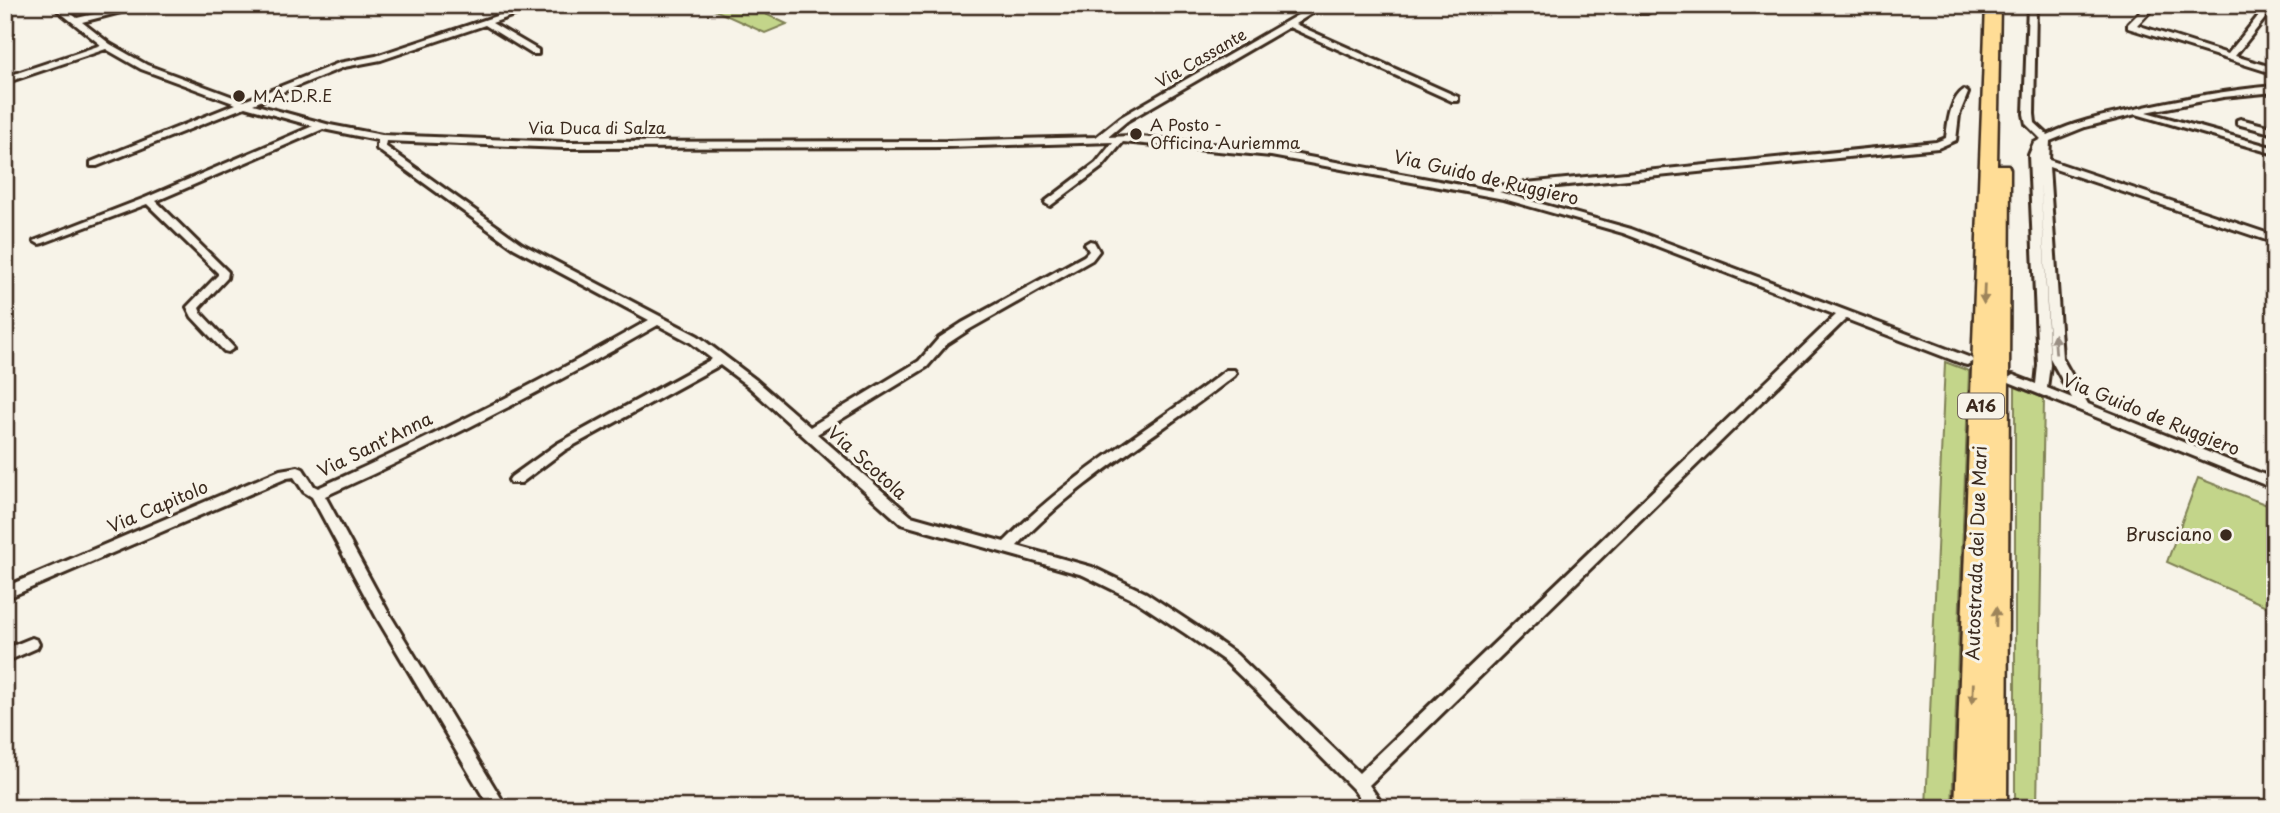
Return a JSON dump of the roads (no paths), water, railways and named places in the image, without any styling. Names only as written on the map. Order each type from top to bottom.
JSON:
[{"type":"highway","name":"Autostrada dei Due Mari","points":[[1969,808],[1993,5]]},
{"type":"highway","name":"Autostrada dei Due Mari","points":[[1993,808],[2004,5]]},
{"type":"street","name":"Via Duca di Salza","points":[[55,5],[107,46],[144,67],[244,104],[323,126],[382,138],[564,145],[946,144],[1143,140]]},
{"type":"street","points":[[76,21],[144,5]]},
{"type":"street","points":[[94,164],[342,65],[378,58],[538,5]]},
{"type":"street","name":"Via Cassante","points":[[1098,140],[1124,119],[1321,5]]},
{"type":"street","points":[[1644,11],[1655,5]]},
{"type":"street","points":[[2032,5],[2029,114],[2031,124],[2046,138]]},
{"type":"street","points":[[2152,5],[2131,26],[2275,71]]},
{"type":"street","points":[[2230,57],[2268,9],[2254,5]]},
{"type":"street","points":[[485,22],[535,52]]},
{"type":"street","points":[[1289,24],[1455,99]]},
{"type":"street","points":[[5,80],[107,46]]},
{"type":"street","points":[[2041,389],[2044,365],[2034,155],[2037,145],[2046,138],[2070,129],[2208,97],[2275,89]]},
{"type":"street","points":[[1471,190],[1548,187],[1938,145],[1951,140],[1954,115],[1964,93]]},
{"type":"street","points":[[2140,113],[2275,151]]},
{"type":"street","points":[[2241,122],[2275,131]]},
{"type":"street","points":[[39,241],[149,200],[323,126]]},
{"type":"street","name":"Via Scotola","points":[[382,138],[380,147],[518,246],[659,319],[721,359],[906,520],[926,528],[1008,547],[1087,571],[1141,597],[1191,630],[1231,658],[1262,687],[1359,784],[1377,808]]},
{"type":"street","points":[[2046,138],[2044,162],[2056,358],[2082,405]]},
{"type":"street","points":[[1050,203],[1099,165],[1120,140]]},
{"type":"street","name":"Via Guido de Ruggiero","points":[[1143,140],[1271,153],[1548,207],[1627,231],[1967,361]]},
{"type":"street","points":[[2044,162],[2275,240]]},
{"type":"street","points":[[1548,187],[1539,194],[1548,207]]},
{"type":"street","points":[[149,200],[223,272],[223,276],[193,307],[196,314],[228,348]]},
{"type":"street","points":[[808,434],[923,363],[943,341],[966,326],[1088,258],[1094,251],[1090,244]]},
{"type":"street","points":[[1359,784],[1843,315]]},
{"type":"street","name":"Via Sant'Anna","points":[[499,808],[461,739],[369,595],[317,494],[378,467],[582,363],[659,319]]},
{"type":"street","points":[[516,480],[551,453],[721,359]]},
{"type":"street","points":[[1008,547],[1023,530],[1079,483],[1230,373]]},
{"type":"street","name":"Via Guido de Ruggiero","points":[[2013,379],[2275,484]]},
{"type":"street","name":"Via Capitolo","points":[[5,593],[285,473],[299,472],[309,489],[317,494]]},
{"type":"street","points":[[5,656],[32,644]]},
{"type":"place","name":"M.A.D.R.E","points":[[239,96]]},
{"type":"place","name":"A Posto - Officina Auriemma","points":[[1136,134]]},
{"type":"place","name":"Brusciano","points":[[2226,535]]}]
